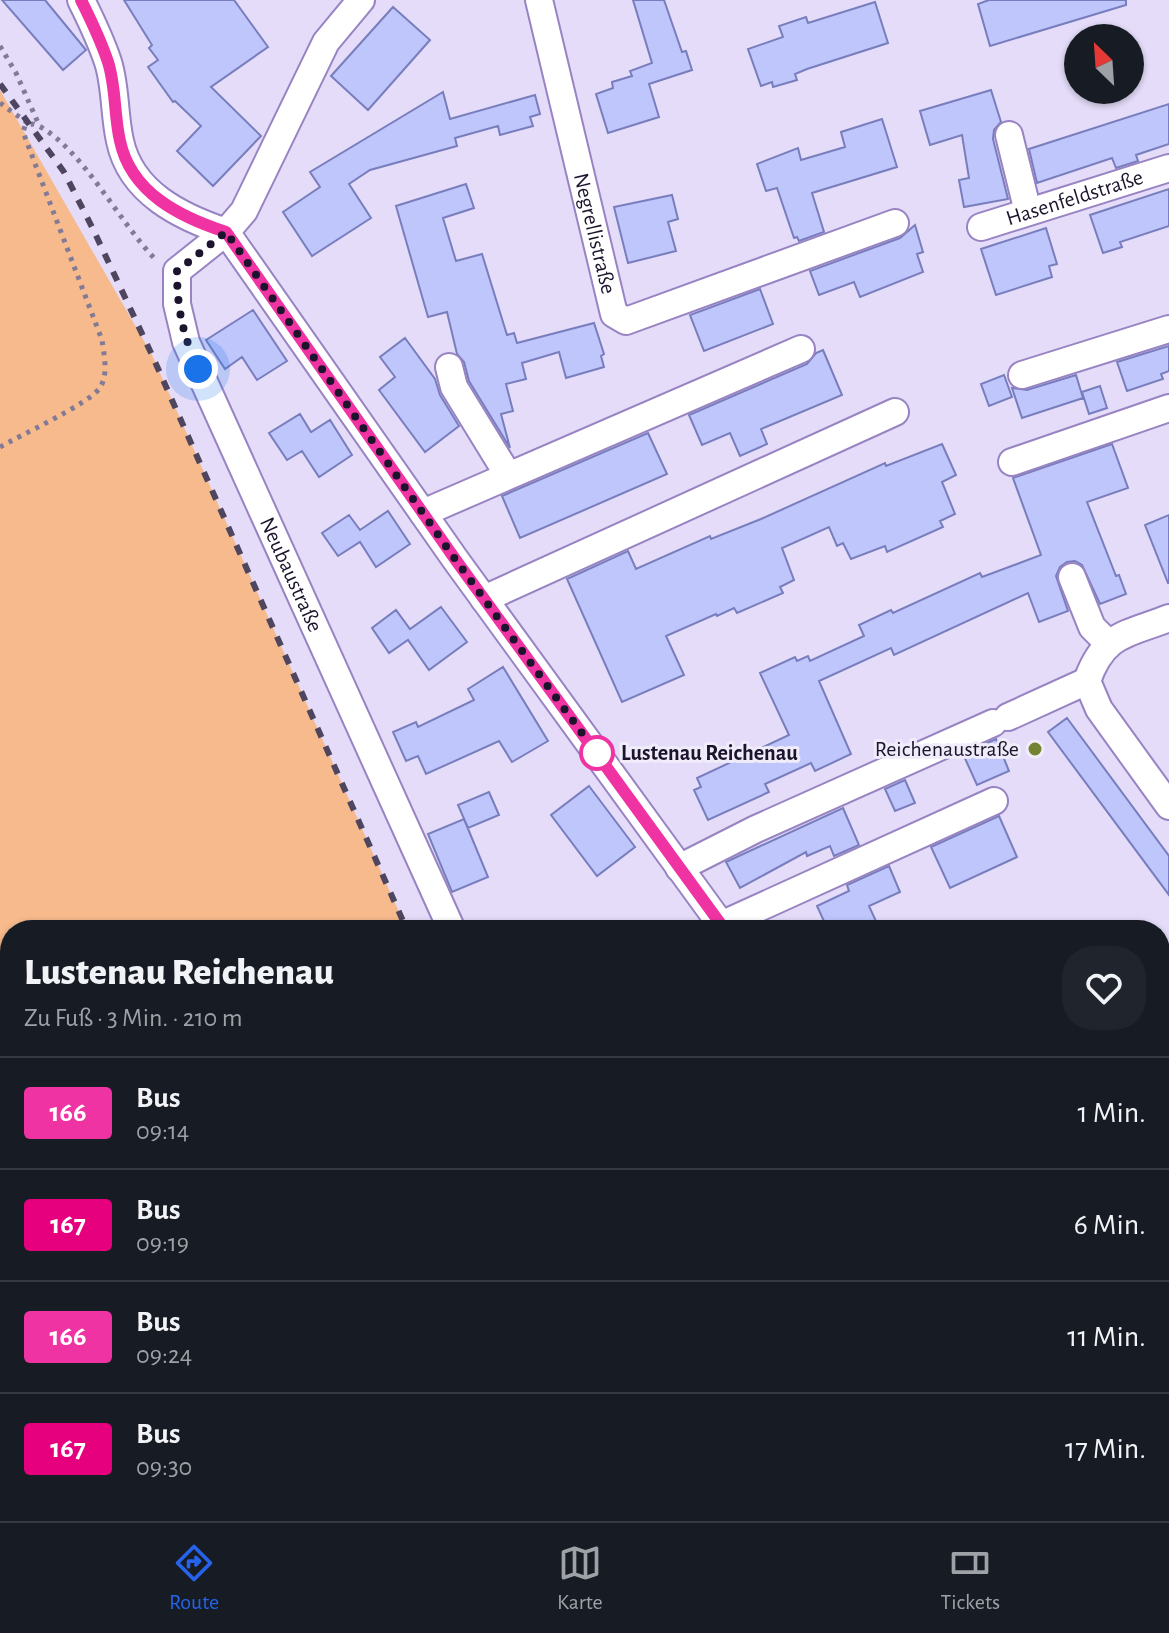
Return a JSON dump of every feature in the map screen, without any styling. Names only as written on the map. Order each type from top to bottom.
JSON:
[{"type":"street","points":[[81,0],[109,64],[120,144],[131,167],[147,189],[169,209],[189,220],[226,232],[484,599],[717,920]]},
{"type":"street","points":[[177,271],[226,232],[244,211],[326,42],[361,0]]},
{"type":"street","name":"Negrellistraße","points":[[539,0],[614,314],[626,321],[895,223]]},
{"type":"street","points":[[1009,135],[1028,212]]},
{"type":"street","name":"Hasenfeldstraße","points":[[981,227],[1169,168]]},
{"type":"street","name":"Neubaustraße","points":[[177,271],[177,304],[186,342],[447,920]]},
{"type":"street","points":[[1022,375],[1169,329]]},
{"type":"street","points":[[423,513],[801,349]]},
{"type":"street","points":[[449,367],[454,387],[508,475]]},
{"type":"street","points":[[1012,462],[1169,408]]},
{"type":"street","points":[[484,599],[895,412]]},
{"type":"street","points":[[1072,577],[1092,627],[1108,643]]},
{"type":"street","points":[[1169,618],[1108,643],[1095,659],[1087,681],[1099,709],[1169,806]]},
{"type":"street","points":[[679,868],[756,829],[1087,681]]},
{"type":"street","points":[[740,920],[994,801]]},
{"type":"path","points":[[0,46],[39,126]]},
{"type":"path","points":[[0,103],[30,124],[39,126],[69,149],[138,241],[165,269],[177,271]]},
{"type":"path","points":[[0,447],[85,400],[100,388],[105,372],[102,340],[23,132],[25,126],[30,124]]},
{"type":"shaded area","points":[[0,90],[152,355],[403,920],[0,920]]},
{"type":"building","points":[[2,0],[45,0],[86,50],[63,70]]},
{"type":"building","points":[[124,0],[234,0],[268,47],[211,87],[261,136],[213,186],[177,151],[201,126],[173,102],[148,67],[158,60]]},
{"type":"building","points":[[633,0],[664,0],[682,52],[686,51],[692,70],[649,84],[659,117],[608,133],[596,94],[613,88],[612,82],[632,76],[630,71],[652,63]]},
{"type":"building","points":[[989,0],[1126,0],[1126,5],[990,46],[978,4]]},
{"type":"building","points":[[875,2],[888,43],[807,69],[795,74],[797,80],[773,87],[772,82],[761,86],[748,49],[783,37],[779,26],[806,17],[808,23]]},
{"type":"building","points":[[393,7],[430,40],[368,110],[331,76]]},
{"type":"building","points":[[991,90],[1001,122],[994,130],[993,139],[1008,199],[964,207],[959,180],[969,178],[962,135],[930,145],[920,111]]},
{"type":"building","points":[[443,92],[450,119],[535,95],[540,114],[530,117],[533,126],[500,135],[498,126],[455,138],[457,146],[370,170],[349,184],[371,218],[312,256],[283,212],[320,187],[310,172]]},
{"type":"building","points":[[1169,104],[1169,144],[1136,155],[1138,161],[1116,168],[1112,158],[1037,183],[1029,149]]},
{"type":"building","points":[[882,119],[897,167],[812,193],[824,232],[799,241],[797,237],[794,238],[777,188],[766,191],[757,164],[798,148],[801,160],[845,147],[841,132]]},
{"type":"building","points":[[466,184],[474,208],[443,218],[456,261],[482,254],[507,335],[514,333],[517,343],[594,323],[604,354],[601,356],[604,367],[566,378],[559,352],[522,363],[526,379],[506,384],[513,411],[501,414],[510,448],[469,381],[464,362],[457,354],[447,312],[428,317],[396,206]]},
{"type":"building","points":[[1169,189],[1169,226],[1120,242],[1122,247],[1103,253],[1090,215]]},
{"type":"building","points":[[672,195],[678,219],[668,222],[676,251],[628,263],[614,207]]},
{"type":"building","points":[[915,225],[923,252],[917,254],[923,272],[860,297],[854,282],[819,295],[810,271],[900,238]]},
{"type":"building","points":[[1046,228],[1057,264],[1049,266],[1052,277],[996,295],[981,249]]},
{"type":"building","points":[[760,289],[773,324],[704,351],[690,315]]},
{"type":"building","points":[[253,310],[287,361],[257,380],[242,357],[225,369],[206,340]]},
{"type":"building","points":[[405,338],[435,379],[440,395],[459,426],[425,452],[379,390],[395,377],[380,357]]},
{"type":"building","points":[[1169,346],[1169,371],[1161,374],[1163,379],[1127,391],[1117,362]]},
{"type":"building","points":[[823,350],[842,395],[761,429],[767,444],[740,456],[730,433],[702,445],[689,415],[807,364]]},
{"type":"building","points":[[1004,375],[1012,397],[989,406],[981,384]]},
{"type":"building","points":[[1076,375],[1083,398],[1022,418],[1012,388],[1027,390]]},
{"type":"building","points":[[1100,386],[1107,408],[1089,414],[1082,392]]},
{"type":"building","points":[[300,414],[311,432],[330,420],[352,455],[319,477],[302,451],[287,460],[269,433]]},
{"type":"building","points":[[648,433],[667,474],[520,538],[502,496]]},
{"type":"building","points":[[942,444],[956,475],[942,482],[955,514],[940,521],[943,527],[887,552],[885,546],[851,559],[843,543],[837,546],[829,527],[782,548],[794,580],[780,587],[783,593],[737,613],[734,608],[716,614],[666,636],[684,675],[622,702],[567,579],[628,551],[636,569],[710,536],[711,539],[761,519],[885,463],[886,466]]},
{"type":"building","points":[[1112,444],[1128,488],[1087,502],[1126,594],[1100,604],[1082,565],[1075,561],[1067,562],[1060,567],[1056,576],[1068,611],[1039,622],[1028,593],[894,655],[891,648],[819,681],[851,754],[815,771],[811,763],[765,784],[769,792],[708,820],[694,790],[701,787],[697,778],[789,735],[760,673],[795,657],[797,661],[808,656],[810,661],[864,636],[859,625],[891,610],[893,613],[980,573],[982,577],[1041,555],[1013,478]]},
{"type":"building","points":[[388,511],[410,544],[376,567],[360,542],[338,556],[322,533],[349,515],[360,530]]},
{"type":"building","points":[[1169,515],[1169,583],[1168,583],[1145,525]]},
{"type":"building","points":[[441,607],[467,642],[429,670],[408,640],[389,653],[372,628],[396,610],[410,629]]},
{"type":"building","points":[[503,667],[548,741],[512,762],[499,741],[426,774],[418,756],[406,761],[393,732],[416,722],[418,727],[474,700],[468,689]]},
{"type":"building","points":[[1067,718],[1169,856],[1169,895],[1048,732]]},
{"type":"building","points":[[996,739],[1009,771],[977,785],[963,754]]},
{"type":"building","points":[[905,780],[915,803],[895,811],[885,789]]},
{"type":"building","points":[[589,786],[635,847],[597,876],[551,815]]},
{"type":"building","points":[[489,792],[499,815],[468,828],[458,805]]},
{"type":"building","points":[[843,808],[859,845],[834,856],[830,846],[807,856],[806,852],[740,888],[726,862]]},
{"type":"building","points":[[999,816],[1017,857],[950,888],[931,847]]},
{"type":"building","points":[[464,819],[488,877],[452,892],[428,834]]},
{"type":"building","points":[[889,866],[900,892],[869,906],[875,920],[823,920],[817,906],[849,891],[847,885]]},
{"type":"railway","points":[[0,84],[64,172],[93,229],[403,920]]},
{"type":"bus line","name":"166","points":[[81,0],[109,64],[120,144],[131,167],[147,189],[169,209],[189,220],[226,232],[455,559],[718,920]]},
{"type":"place","name":"Reichenaustraße","points":[[1035,749]]},
{"type":"place","name":"Lustenau Reichenau","points":[[597,753]]},
{"type":"route","points":[[198,369],[186,342],[177,304],[177,271],[226,232],[455,559],[603,762],[597,753]]}]
